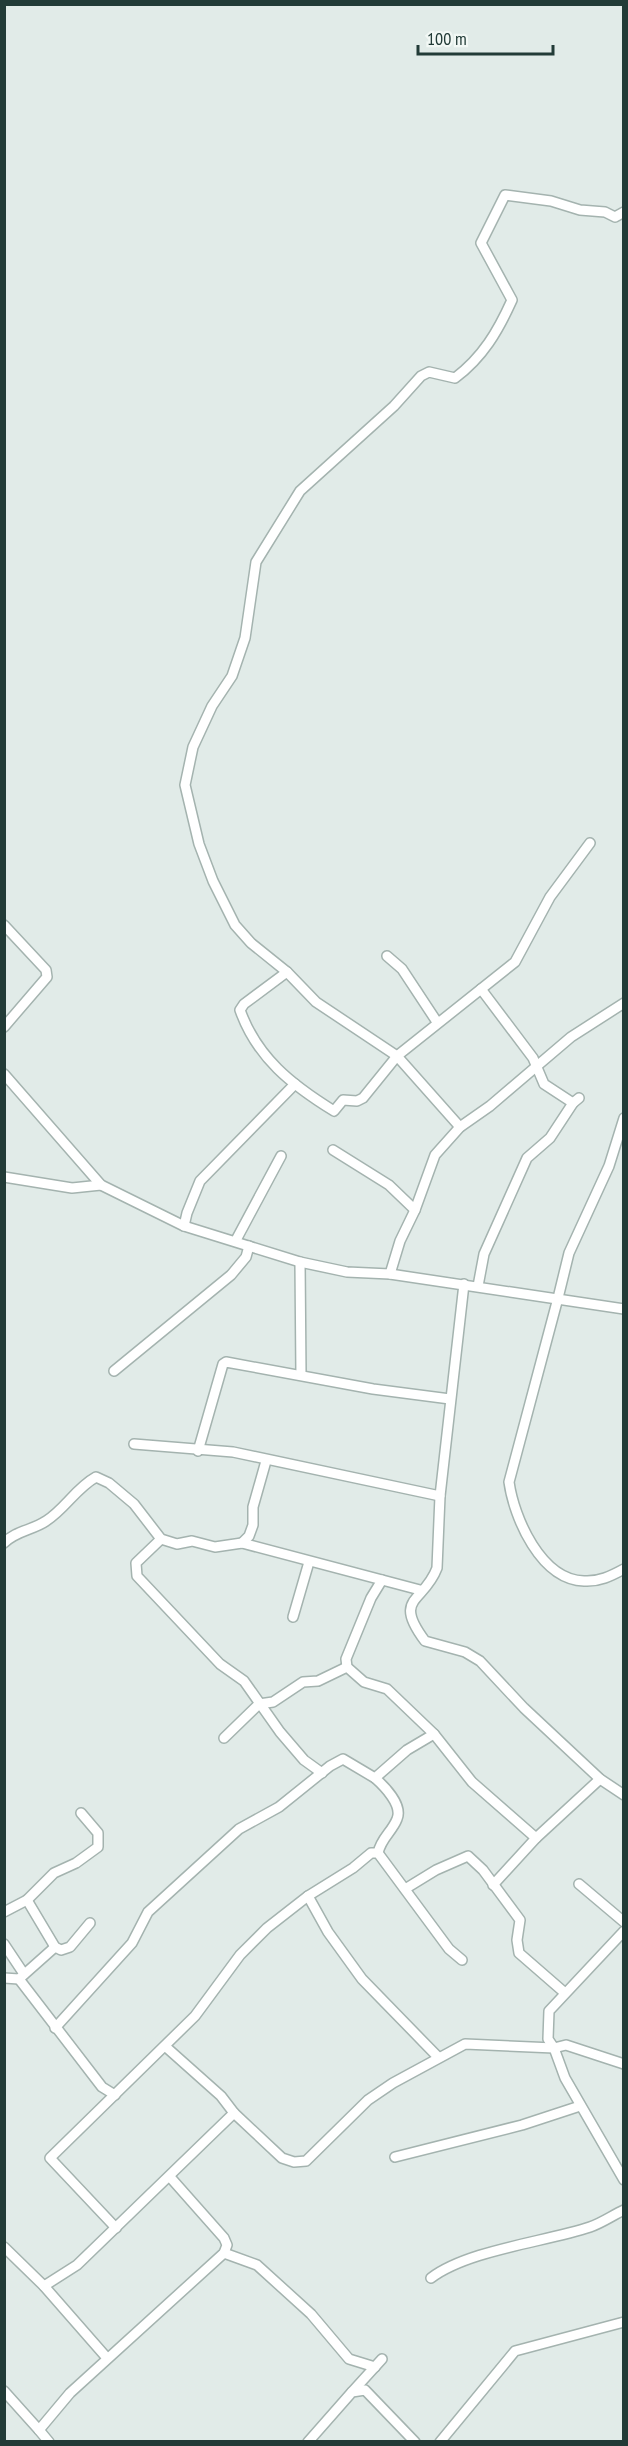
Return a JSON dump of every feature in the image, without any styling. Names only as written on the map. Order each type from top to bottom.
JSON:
[{"type":"street","points":[[460,1127],[397,1056],[316,1002],[287,972],[250,943],[236,925],[213,881],[199,844],[185,785],[193,747],[212,706],[232,676],[245,638],[256,562],[300,491],[394,406],[414,382],[429,372],[455,378],[490,344],[512,300],[480,243],[505,195],[551,201],[580,210],[605,212],[615,217],[624,212]]},
{"type":"street","points":[[287,972],[244,1004],[240,1010],[248,1033],[261,1054],[295,1084],[334,1111],[343,1100],[357,1101],[363,1098],[397,1056],[515,962],[550,897],[590,843]]},
{"type":"street","points":[[4,925],[46,970],[47,977],[4,1027]]},
{"type":"street","points":[[387,956],[402,969],[437,1022]]},
{"type":"street","points":[[478,1286],[484,1254],[527,1158],[550,1138],[576,1101],[544,1084],[533,1058],[481,989]]},
{"type":"street","points":[[390,1274],[400,1241],[415,1210],[435,1155],[460,1127],[537,1068],[571,1037],[624,1003]]},
{"type":"street","points":[[4,1074],[100,1185],[184,1226],[236,1240],[300,1262],[346,1272],[390,1274],[624,1309]]},
{"type":"street","points":[[184,1226],[186,1213],[200,1181],[295,1084]]},
{"type":"street","points":[[624,1118],[609,1166],[569,1253],[509,1482],[512,1504],[523,1530],[550,1567],[573,1580],[584,1581],[600,1580],[624,1569]]},
{"type":"street","points":[[333,1150],[389,1185],[415,1210]]},
{"type":"street","points":[[236,1240],[281,1156]]},
{"type":"street","points":[[4,1177],[72,1188],[100,1185]]},
{"type":"street","points":[[114,1371],[231,1275],[246,1257],[249,1246]]},
{"type":"street","points":[[300,1262],[301,1375]]},
{"type":"street","points":[[464,1284],[440,1496],[437,1568],[433,1578],[420,1590],[411,1604],[410,1615],[425,1641],[465,1652],[480,1661],[524,1708],[600,1779],[624,1795]]},
{"type":"street","points":[[198,1451],[224,1362],[373,1389],[450,1399]]},
{"type":"street","points":[[134,1444],[198,1451],[233,1452],[266,1461],[302,1465],[440,1496]]},
{"type":"street","points":[[242,1543],[249,1536],[253,1525],[253,1507],[266,1461]]},
{"type":"street","points":[[4,1543],[16,1534],[44,1523],[96,1477],[109,1483],[134,1504],[160,1539],[177,1544],[192,1542],[215,1547],[242,1543],[420,1590]]},
{"type":"street","points":[[160,1539],[136,1563],[137,1576],[220,1664],[244,1682],[304,1760],[322,1773]]},
{"type":"street","points":[[293,1617],[309,1562]]},
{"type":"street","points":[[382,1580],[371,1598],[350,1648],[346,1659],[347,1667],[364,1682],[387,1689],[434,1734],[472,1782],[536,1838]]},
{"type":"street","points":[[224,1738],[259,1704],[273,1702],[303,1682],[318,1681],[347,1667]]},
{"type":"street","points":[[375,1778],[406,1750],[434,1734]]},
{"type":"street","points":[[55,2028],[132,1943],[148,1912],[239,1828],[279,1807],[322,1773],[343,1760],[375,1778],[394,1801],[398,1819],[380,1842],[378,1853],[449,1949],[462,1960]]},
{"type":"street","points":[[493,1885],[536,1838],[600,1779]]},
{"type":"street","points":[[4,1912],[27,1899],[54,1873],[76,1863],[98,1847],[98,1833],[81,1813]]},
{"type":"street","points":[[116,2228],[50,2158],[166,2047],[195,2016],[240,1955],[267,1928],[308,1896],[353,1868],[371,1853],[378,1853]]},
{"type":"street","points":[[405,1889],[436,1870],[468,1856],[520,1920],[517,1940],[519,1953],[566,1993]]},
{"type":"street","points":[[579,1884],[624,1922]]},
{"type":"street","points":[[308,1896],[328,1932],[362,1979],[438,2057]]},
{"type":"street","points":[[27,1899],[55,1947],[61,1950],[70,1947],[90,1923]]},
{"type":"street","points":[[624,1931],[549,2011],[548,2039],[580,2106],[609,2150],[624,2180]]},
{"type":"street","points":[[4,1944],[55,2028],[107,2093],[115,2095]]},
{"type":"street","points":[[4,1978],[22,1976],[55,1947]]},
{"type":"street","points":[[166,2047],[221,2096],[234,2114],[282,2158],[294,2162],[306,2161],[368,2100],[438,2057],[465,2044],[554,2048],[566,2045],[624,2064]]},
{"type":"street","points":[[395,2157],[522,2125],[580,2106]]},
{"type":"street","points":[[44,2286],[77,2265],[234,2114]]},
{"type":"street","points":[[39,2430],[70,2393],[224,2253],[227,2245],[224,2238],[170,2177]]},
{"type":"street","points":[[431,2278],[441,2270],[591,2226],[624,2210]]},
{"type":"street","points":[[4,2247],[44,2286],[107,2358]]},
{"type":"street","points":[[224,2253],[257,2265],[311,2314],[349,2359],[378,2363],[308,2442]]},
{"type":"street","points":[[440,2442],[515,2351],[624,2322]]},
{"type":"street","points":[[352,2392],[365,2390],[415,2442]]},
{"type":"street","points":[[4,2391],[49,2442]]}]
